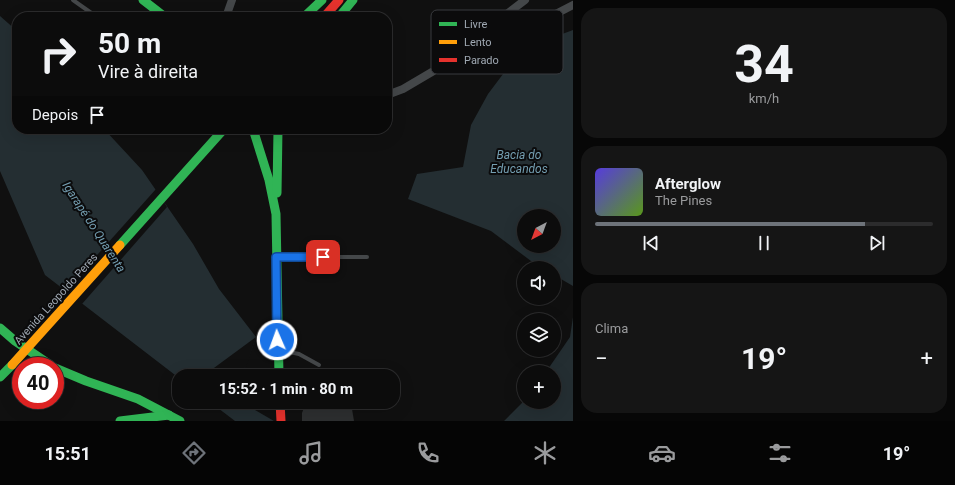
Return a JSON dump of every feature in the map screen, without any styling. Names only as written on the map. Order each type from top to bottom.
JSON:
[{"type":"street","points":[[143,0],[159,12]]},
{"type":"street","points":[[228,12],[232,0]]},
{"type":"street","points":[[309,12],[322,0]]},
{"type":"street","points":[[328,12],[339,0]]},
{"type":"street","points":[[343,12],[354,0]]},
{"type":"street","points":[[512,10],[525,0]]},
{"type":"street","points":[[563,10],[573,5]]},
{"type":"street","points":[[392,93],[403,89],[431,72]]},
{"type":"street","name":"Avenida Leopoldo Peres","points":[[0,377],[12,366],[220,134]]},
{"type":"street","points":[[255,134],[269,180],[276,214]]},
{"type":"street","points":[[278,134],[276,257],[279,369]]},
{"type":"street","points":[[0,328],[15,341],[39,357]]},
{"type":"street","points":[[64,372],[138,399],[180,421]]},
{"type":"street","points":[[280,409],[281,420]]},
{"type":"street","points":[[120,421],[169,415]]},
{"type":"lane","points":[[73,0],[90,12]]},
{"type":"lane","points":[[276,257],[367,257]]},
{"type":"lane","points":[[278,350],[299,354],[319,365]]},
{"type":"water","name":"Igarapé do Quarenta","points":[[0,16],[12,27],[12,134],[109,134],[142,170],[193,244],[219,289],[256,337],[245,369],[172,369],[172,373],[45,275],[0,171]]},
{"type":"water","name":"Bacia do Educandos","points":[[573,30],[573,286],[561,279],[561,261],[531,261],[520,253],[561,253],[561,209],[517,209],[517,250],[491,231],[408,199],[417,174],[463,167],[471,125],[488,94],[503,74],[563,74],[563,34]]},
{"type":"water","points":[[573,317],[573,421],[504,421],[517,408],[561,409],[561,365],[551,365],[556,357],[561,357],[561,350],[570,337]]},
{"type":"water","points":[[219,409],[254,409],[274,421],[235,421]]},
{"type":"pier","points":[[156,189],[167,207],[82,304],[65,291]]},
{"type":"pier","points":[[256,337],[246,367],[243,369],[213,369]]},
{"type":"building","points":[[303,409],[352,409],[354,421],[302,421]]},
{"type":"traffic: fast","points":[[143,0],[159,12]]},
{"type":"traffic: fast","points":[[309,12],[322,0]]},
{"type":"traffic: fast","points":[[343,12],[353,0]]},
{"type":"traffic: fast","points":[[120,245],[220,134]]},
{"type":"traffic: fast","points":[[255,134],[269,180],[276,214],[279,369]]},
{"type":"traffic: fast","points":[[277,193],[278,134]]},
{"type":"traffic: fast","points":[[0,328],[15,341],[39,357]]},
{"type":"traffic: fast","points":[[0,377],[12,365]]},
{"type":"traffic: fast","points":[[64,372],[138,399],[180,421]]},
{"type":"traffic: fast","points":[[120,421],[169,415]]},
{"type":"traffic: jam","points":[[328,12],[339,0]]},
{"type":"traffic: jam","points":[[280,409],[281,421]]},
{"type":"traffic: slow","points":[[19,357],[120,245]]},
{"type":"route","points":[[277,340],[276,257],[323,257]]}]
